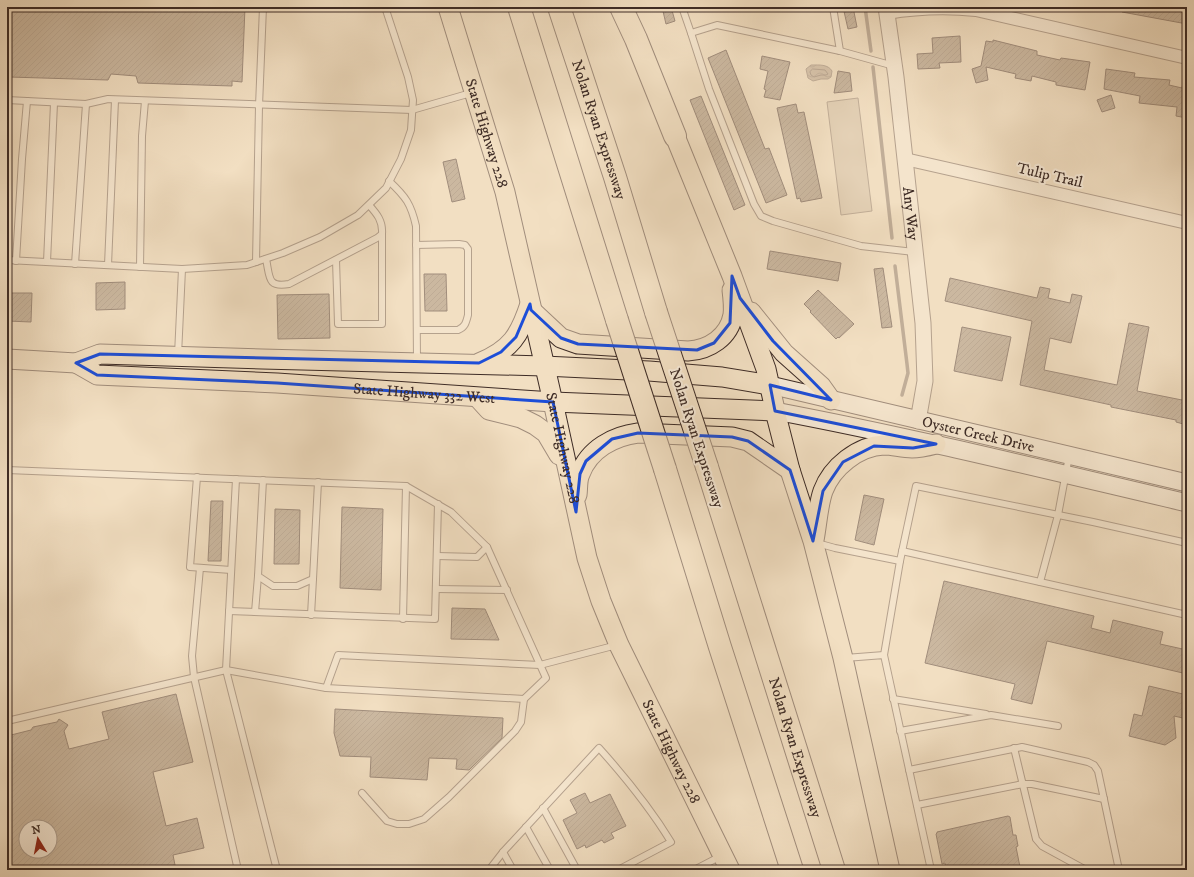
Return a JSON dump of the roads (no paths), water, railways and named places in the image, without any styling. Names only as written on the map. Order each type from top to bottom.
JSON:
[{"type":"highway","points":[[519,7],[720,647],[792,870]]},
{"type":"highway","name":"Nolan Ryan Expressway","points":[[559,7],[615,177],[656,312],[707,467],[834,870]]},
{"type":"highway","points":[[621,7],[639,46],[675,136]]},
{"type":"main road","name":"State Highway 228","points":[[448,7],[505,192],[553,402],[576,512],[587,558],[601,601],[619,645],[646,701],[727,862]]},
{"type":"main road","points":[[675,136],[732,276],[766,369],[790,470],[813,542],[843,658],[890,870]]},
{"type":"main road","points":[[479,363],[490,359],[501,352],[516,337],[531,307],[561,338],[578,344],[688,351],[706,348],[724,334],[730,323],[733,313],[732,276]]},
{"type":"main road","points":[[740,298],[784,353],[821,386],[831,400]]},
{"type":"main road","name":"State Highway 332 West","points":[[7,359],[76,363],[100,354],[479,363],[649,370],[722,377],[770,386]]},
{"type":"main road","name":"State Highway 332 West","points":[[76,363],[97,375],[277,383],[553,402],[775,411]]},
{"type":"main road","name":"Oyster Creek Drive","points":[[770,386],[1187,483]]},
{"type":"main road","points":[[478,398],[489,410],[521,418],[535,425],[546,433],[566,465]]},
{"type":"main road","name":"Oyster Creek Drive","points":[[775,411],[827,420],[936,444],[1187,503]]},
{"type":"main road","points":[[576,512],[578,480],[586,461],[601,446],[612,439],[625,434],[638,433],[732,437],[748,441],[790,470]]},
{"type":"main road","points":[[813,542],[823,491],[843,462],[857,452],[874,446],[884,445],[913,448],[936,444]]},
{"type":"street","points":[[886,10],[930,8],[976,10],[1187,58]]},
{"type":"street","name":"Any Way","points":[[886,10],[905,159],[922,323],[925,381],[918,421]]},
{"type":"street","name":"Tulip Trail","points":[[905,159],[1187,223]]},
{"type":"lane","points":[[256,262],[259,106],[263,7]]},
{"type":"lane","points":[[7,260],[182,269],[247,265],[283,253],[320,237],[358,215],[386,188],[401,159],[411,130],[413,100],[408,77],[385,7]]},
{"type":"lane","points":[[682,7],[712,96],[754,204],[761,216],[773,221],[861,246],[915,252]]},
{"type":"lane","points":[[833,7],[840,51]]},
{"type":"lane","points":[[691,33],[717,25],[840,51],[894,66]]},
{"type":"lane","points":[[7,100],[86,104],[115,100],[412,110],[475,92]]},
{"type":"lane","points":[[108,265],[115,100]]},
{"type":"lane","points":[[16,261],[27,101]]},
{"type":"lane","points":[[140,267],[142,136],[145,101]]},
{"type":"lane","points":[[47,262],[54,102]]},
{"type":"lane","points":[[75,264],[86,104]]},
{"type":"lane","points":[[389,181],[403,194],[411,207],[416,226],[417,362]]},
{"type":"lane","points":[[336,260],[338,324],[382,324],[383,226],[380,217],[369,204]]},
{"type":"lane","points":[[266,259],[270,278],[273,284],[278,286],[289,284],[382,234]]},
{"type":"lane","points":[[416,245],[459,244],[465,245],[468,249],[468,315],[463,328],[458,330],[417,330]]},
{"type":"lane","points":[[178,357],[182,269]]},
{"type":"lane","points":[[1040,582],[1058,514],[1069,455]]},
{"type":"lane","points":[[7,470],[406,486],[451,512],[487,547],[546,678],[524,699],[521,722],[515,731],[449,797],[424,819],[409,824],[397,824],[387,821],[362,793]]},
{"type":"lane","points":[[197,477],[190,567],[231,570]]},
{"type":"lane","points":[[236,479],[226,670],[277,870]]},
{"type":"lane","points":[[255,612],[263,480]]},
{"type":"lane","points":[[311,615],[318,482]]},
{"type":"lane","points":[[403,619],[406,486]]},
{"type":"lane","points":[[931,870],[884,656],[900,561],[916,486],[1058,514],[1187,543]]},
{"type":"lane","points":[[229,611],[403,619],[435,619],[438,504]]},
{"type":"lane","points":[[813,542],[900,561]]},
{"type":"lane","points":[[436,556],[477,557],[487,547]]},
{"type":"lane","points":[[902,551],[1187,615]]},
{"type":"lane","points":[[200,568],[192,656],[194,678],[238,870]]},
{"type":"lane","points":[[258,576],[273,586],[297,586],[313,579]]},
{"type":"lane","points":[[436,589],[507,590]]},
{"type":"lane","points":[[326,688],[338,656],[540,665],[619,645]]},
{"type":"lane","points":[[843,658],[884,656]]},
{"type":"lane","points":[[7,721],[226,670],[326,688],[524,699]]},
{"type":"lane","points":[[893,699],[1058,726]]},
{"type":"lane","points":[[900,731],[991,715]]},
{"type":"lane","points":[[909,770],[1022,747],[1088,762],[1094,765],[1098,771],[1119,870]]},
{"type":"lane","points":[[489,870],[503,852],[599,748],[654,814],[671,842],[619,870]]},
{"type":"lane","points":[[1014,748],[1036,839],[1042,846],[1086,870]]},
{"type":"lane","points":[[917,805],[1023,784],[1032,784],[1104,799]]},
{"type":"lane","points":[[544,808],[578,870]]},
{"type":"lane","points":[[526,827],[550,870]]},
{"type":"lane","points":[[503,852],[513,870]]},
{"type":"lane","points":[[694,870],[727,862]]},
{"type":"water","points":[[811,65],[823,65],[828,67],[832,71],[831,77],[828,79],[813,81],[808,78],[806,69]]},
{"type":"waterway","points":[[865,7],[871,51]]},
{"type":"waterway","points":[[873,67],[892,238]]},
{"type":"waterway","points":[[895,266],[908,373],[902,395]]}]
